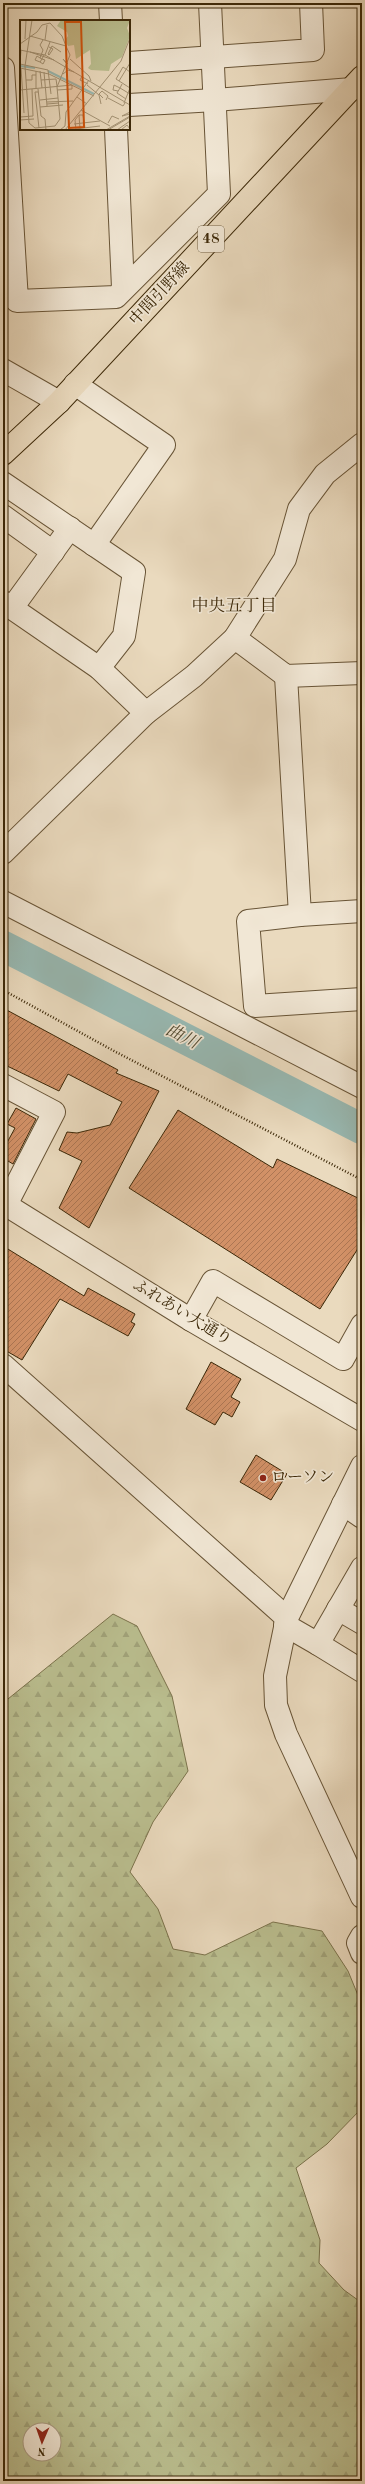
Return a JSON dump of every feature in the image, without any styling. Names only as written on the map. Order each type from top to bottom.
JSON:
[{"type":"main road","name":"中間引野線","points":[[3,454],[59,402],[357,83]]},
{"type":"street","points":[[110,3],[111,20]]},
{"type":"street","points":[[3,68],[10,111],[17,301],[116,297],[123,288],[219,194],[214,58],[210,3]]},
{"type":"street","points":[[130,63],[313,50],[311,3]]},
{"type":"street","points":[[130,105],[215,100],[357,83]]},
{"type":"street","points":[[116,130],[123,288]]},
{"type":"street","points":[[3,370],[59,402]]},
{"type":"street","points":[[75,384],[164,445],[94,545]]},
{"type":"street","points":[[3,853],[146,713],[194,676],[235,638],[285,559],[299,509],[325,474],[362,444]]},
{"type":"street","points":[[53,552],[3,516],[11,489],[134,572],[124,636],[98,668]]},
{"type":"street","points":[[70,528],[53,552],[8,605],[98,668],[146,713]]},
{"type":"street","points":[[235,638],[286,676],[362,673]]},
{"type":"street","points":[[286,676],[300,915]]},
{"type":"street","points":[[3,902],[362,1087]]},
{"type":"street","points":[[362,911],[300,915],[248,921],[255,1006],[362,999]]},
{"type":"street","points":[[3,1085],[54,1112],[5,1204]]},
{"type":"street","name":"ふれあい大通り","points":[[5,1204],[191,1320],[362,1420]]},
{"type":"street","points":[[191,1320],[213,1281],[343,1359],[362,1325]]},
{"type":"street","points":[[3,1365],[286,1622],[362,1671]]},
{"type":"street","points":[[362,1466],[286,1622],[275,1676],[276,1705],[286,1734],[362,1897]]},
{"type":"street","points":[[344,1504],[362,1517]]},
{"type":"street","points":[[318,1644],[362,1568]]},
{"type":"street","points":[[338,1609],[362,1623]]},
{"type":"street","points":[[362,1936],[358,1943],[362,1953]]},
{"type":"path","points":[[3,990],[121,1055],[362,1180]]},
{"type":"green space","points":[[113,1614],[137,1626],[172,1696],[188,1771],[153,1822],[130,1872],[158,1909],[173,1949],[205,1955],[273,1922],[322,1931],[348,1971],[362,2005],[362,2108],[327,2144],[296,2168],[320,2240],[319,2263],[344,2290],[362,2303],[362,2481],[3,2481],[3,1703]]},
{"type":"building","points":[[3,1008],[118,1070],[116,1073],[159,1091],[89,1228],[59,1208],[82,1161],[59,1150],[67,1132],[77,1133],[110,1125],[122,1102],[68,1074],[59,1091],[3,1064]]},
{"type":"building","points":[[16,1108],[36,1119],[13,1164],[3,1158],[3,1150],[15,1128],[7,1124]]},
{"type":"building","points":[[178,1110],[273,1168],[277,1159],[362,1200],[362,1242],[320,1309],[129,1188]]},
{"type":"building","points":[[3,1246],[84,1296],[88,1288],[135,1314],[131,1322],[135,1324],[128,1336],[60,1299],[22,1360],[3,1349]]},
{"type":"building","points":[[211,1362],[241,1379],[231,1397],[240,1402],[232,1417],[223,1412],[215,1425],[186,1409]]},
{"type":"building","name":"ローソン","points":[[256,1455],[287,1474],[271,1500],[240,1482]]},
{"type":"waterway","name":"曲川","points":[[3,946],[362,1129]]},
{"type":"place","name":"ローソン","points":[[263,1478]]},
{"type":"district","name":"中央五丁目","points":[[234,606]]}]
